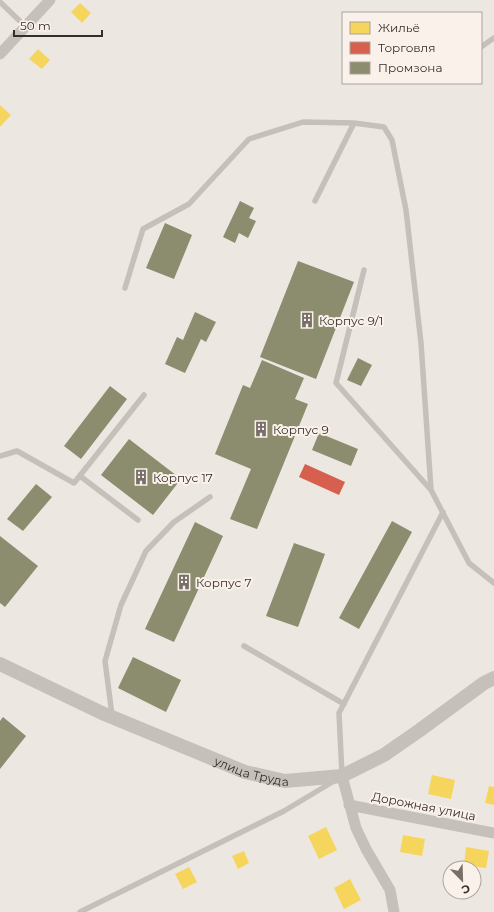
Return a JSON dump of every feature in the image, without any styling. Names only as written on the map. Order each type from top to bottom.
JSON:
[{"type":"street","points":[[0,54],[50,0]]},
{"type":"street","name":"улица Труда","points":[[0,664],[113,718],[245,772],[285,781],[342,776],[384,755],[484,683],[494,678]]},
{"type":"street","points":[[342,776],[356,828],[366,849],[390,890],[394,912]]},
{"type":"street","name":"Дорожная улица","points":[[350,805],[494,833]]},
{"type":"lane","points":[[0,2],[25,26]]},
{"type":"lane","points":[[482,46],[494,38]]},
{"type":"lane","points":[[125,288],[144,229],[189,204],[249,138],[303,122],[354,123],[384,127],[392,140],[406,210],[421,342],[432,490]]},
{"type":"lane","points":[[315,201],[354,123]]},
{"type":"lane","points":[[364,270],[336,383],[432,490],[469,563],[494,583]]},
{"type":"lane","points":[[0,456],[17,451],[74,484],[144,395]]},
{"type":"lane","points":[[80,476],[138,520]]},
{"type":"lane","points":[[113,718],[105,661],[121,605],[146,551],[174,522],[210,497]]},
{"type":"lane","points":[[80,912],[284,811],[342,776],[339,713],[442,512]]},
{"type":"lane","points":[[244,646],[344,704]]},
{"type":"building: Жильё","points":[[80,3],[91,13],[82,23],[71,12]]},
{"type":"building: Жильё","points":[[38,49],[50,60],[42,69],[29,59]]},
{"type":"building: Жильё","points":[[0,105],[11,115],[0,127]]},
{"type":"building: Жильё","points":[[432,775],[455,780],[451,799],[428,794]]},
{"type":"building: Жильё","points":[[489,786],[494,787],[494,805],[485,803]]},
{"type":"building: Жильё","points":[[326,827],[337,850],[319,859],[308,836]]},
{"type":"building: Жильё","points":[[403,835],[425,839],[422,856],[400,852]]},
{"type":"building: Жильё","points":[[466,847],[489,851],[486,868],[482,867],[482,860],[465,860]]},
{"type":"building: Жильё","points":[[244,851],[249,863],[238,869],[232,856]]},
{"type":"building: Жильё","points":[[189,867],[197,882],[183,889],[175,874]]},
{"type":"building: Жильё","points":[[350,879],[361,900],[344,909],[334,888]]},
{"type":"building: Торговля","points":[[305,464],[345,482],[339,495],[299,477]]},
{"type":"building: Промзона","points":[[240,201],[254,208],[249,218],[256,221],[248,238],[239,233],[235,243],[223,237]]},
{"type":"building: Промзона","points":[[165,223],[192,235],[174,279],[146,268]]},
{"type":"building: Промзона","name":"Корпус 9/1","points":[[298,261],[354,282],[316,379],[260,357]]},
{"type":"building: Промзона","points":[[195,312],[216,322],[206,342],[201,339],[185,373],[165,364],[177,337],[183,340]]},
{"type":"building: Промзона","points":[[358,358],[372,365],[361,386],[347,380]]},
{"type":"building: Промзона","name":"Корпус 9","points":[[262,360],[304,378],[295,399],[308,404],[257,529],[230,519],[251,469],[215,454],[243,385],[250,388]]},
{"type":"building: Промзона","points":[[110,386],[127,399],[81,459],[64,446]]},
{"type":"building: Промзона","points":[[319,433],[358,449],[351,466],[312,450]]},
{"type":"building: Промзона","name":"Корпус 17","points":[[129,439],[181,479],[153,515],[101,475]]},
{"type":"building: Промзона","points":[[36,484],[52,497],[23,531],[7,519]]},
{"type":"building: Промзона","points":[[392,521],[412,532],[359,629],[339,618]]},
{"type":"building: Промзона","name":"Корпус 7","points":[[195,522],[223,536],[174,642],[145,629]]},
{"type":"building: Промзона","points":[[0,536],[38,566],[5,607],[0,603]]},
{"type":"building: Промзона","points":[[294,543],[325,554],[298,627],[266,616]]},
{"type":"building: Промзона","points":[[133,657],[181,680],[166,712],[118,688]]},
{"type":"building: Промзона","points":[[3,717],[26,736],[0,769],[0,721]]},
{"type":"place","name":"Корпус 9/1","points":[[307,320]]},
{"type":"place","name":"Корпус 9","points":[[261,429]]},
{"type":"place","name":"Корпус 17","points":[[141,477]]},
{"type":"place","name":"Корпус 7","points":[[184,582]]}]
